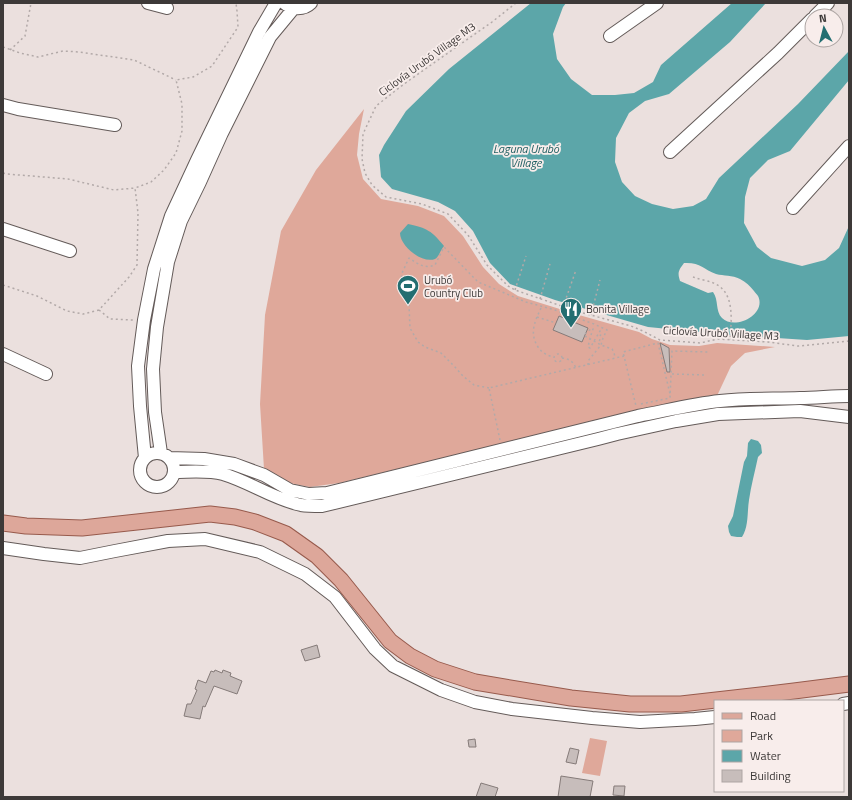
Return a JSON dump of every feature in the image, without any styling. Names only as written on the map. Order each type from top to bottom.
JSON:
[{"type":"main road","points":[[3,523],[26,526],[82,528],[210,514],[235,517],[255,522],[286,534],[317,556],[340,580],[390,641],[410,656],[435,668],[474,682],[571,698],[630,704],[680,704],[849,684]]},
{"type":"street","points":[[148,3],[167,8]]},
{"type":"street","points":[[145,458],[138,366],[154,268],[171,216],[259,32],[276,3]]},
{"type":"street","points":[[312,3],[302,8],[289,6],[270,37],[180,221],[168,262],[156,327],[153,369],[156,412],[165,455],[172,462],[174,472],[172,478],[164,486],[158,487],[147,484],[142,480],[140,468],[141,462],[150,454],[156,453],[165,455],[204,459],[234,464],[264,475],[308,500],[322,506],[598,439],[616,428],[634,412],[669,410],[719,401],[757,398],[849,396]]},
{"type":"street","points":[[610,36],[657,3]]},
{"type":"street","points":[[670,152],[772,59],[804,27]]},
{"type":"street","points":[[3,105],[18,109],[115,124]]},
{"type":"street","points":[[793,208],[849,146]]},
{"type":"street","points":[[3,229],[70,251]]},
{"type":"street","points":[[144,322],[156,327]]},
{"type":"street","points":[[3,354],[46,374]]},
{"type":"street","points":[[174,472],[222,474],[301,505],[308,500],[327,493],[503,450],[616,428],[676,421],[718,414],[800,412],[849,417]]},
{"type":"street","points":[[3,548],[80,558],[168,541],[205,539],[260,552],[305,574],[335,597],[375,649],[393,666],[448,693],[474,702],[512,709],[592,718],[640,722],[714,717]]},
{"type":"path","points":[[10,50],[24,36],[31,3]]},
{"type":"path","points":[[3,48],[38,56],[63,51],[134,60],[176,80],[193,77],[212,66],[238,27],[236,3]]},
{"type":"path","name":"Ciclovía Urubó Village M3","points":[[516,3],[376,106],[364,134],[362,159],[365,173],[372,185],[386,197],[422,204],[448,214],[468,234],[487,265],[508,286],[515,290],[576,311],[631,326],[660,340],[700,343],[718,339],[768,342],[798,346],[849,341]]},
{"type":"path","points":[[3,173],[68,179],[114,190],[135,188],[151,182],[164,170],[176,153],[182,131],[182,104],[176,80]]},
{"type":"path","points":[[3,284],[37,296],[67,311],[83,314],[99,310],[130,277],[137,265],[138,213],[135,188]]},
{"type":"path","points":[[588,365],[588,361],[600,345],[607,330],[555,310],[526,302],[478,282],[444,247],[435,265],[429,267],[419,265],[409,258],[402,273],[401,282],[409,305],[410,328],[418,342],[441,354],[474,385],[488,388],[576,368],[588,365],[615,358],[624,356]]},
{"type":"path","points":[[515,290],[526,256]]},
{"type":"path","points":[[540,299],[550,264]]},
{"type":"path","points":[[563,306],[576,270]]},
{"type":"path","points":[[693,277],[719,286],[725,292],[731,308],[730,340]]},
{"type":"path","points":[[591,315],[600,280]]},
{"type":"path","points":[[542,307],[535,322],[533,338],[541,350],[549,356],[554,357],[559,355],[574,364],[576,368]]},
{"type":"path","points":[[99,310],[110,319],[144,322]]},
{"type":"path","points":[[537,317],[556,323]]},
{"type":"path","points":[[600,345],[601,332],[600,332],[594,341],[590,348],[588,347],[590,338],[593,329],[592,328],[585,335],[590,338],[594,341],[600,345],[612,349],[615,358]]},
{"type":"path","points":[[670,396],[658,343],[623,352],[634,412],[670,398],[672,351],[708,352]]},
{"type":"path","points":[[554,357],[554,360],[557,362],[562,358]]},
{"type":"path","points":[[672,374],[706,375]]},
{"type":"path","points":[[488,388],[503,450]]},
{"type":"green space","name":"Urubó Country Club","points":[[364,109],[357,155],[363,179],[381,199],[418,206],[444,216],[463,236],[483,267],[499,284],[518,296],[639,332],[652,339],[670,345],[699,346],[717,343],[775,347],[745,353],[731,366],[716,398],[667,404],[339,483],[310,487],[289,483],[264,469],[260,404],[265,315],[281,231],[316,170]]},
{"type":"green space","points":[[590,738],[607,741],[600,776],[582,773]]},
{"type":"water","name":"Laguna Urubó Village","points":[[531,3],[566,3],[563,7],[553,34],[557,59],[571,79],[592,95],[634,93],[653,82],[661,65],[732,3],[766,3],[730,42],[669,94],[645,101],[629,113],[616,138],[615,162],[622,182],[635,196],[652,204],[673,209],[693,206],[706,199],[719,178],[798,104],[849,51],[849,80],[790,151],[768,160],[750,178],[745,197],[744,223],[757,247],[771,258],[802,266],[825,260],[839,248],[849,226],[849,336],[807,340],[730,335],[648,327],[555,300],[510,284],[490,263],[473,231],[455,211],[438,202],[392,189],[381,177],[379,155],[384,145],[406,111],[449,69]],"holes":[[[684,263],[698,265],[716,274],[734,277],[744,281],[758,296],[760,303],[758,309],[748,319],[734,323],[728,322],[722,318],[718,312],[716,298],[713,292],[708,293],[680,281],[680,269]]]},
{"type":"water","points":[[408,224],[429,231],[444,246],[435,259],[424,259],[418,256],[413,253],[404,243],[400,233]]},
{"type":"water","points":[[751,439],[758,441],[761,445],[762,453],[758,457],[753,478],[747,524],[744,533],[742,537],[731,536],[728,526],[733,516],[744,462],[747,456],[748,443]]},
{"type":"building","name":"Bonita Village","points":[[559,316],[588,328],[582,342],[553,330]]},
{"type":"building","points":[[660,343],[669,348],[670,372],[667,372]]},
{"type":"building","points":[[317,645],[320,657],[305,661],[301,650]]},
{"type":"building","points":[[215,670],[222,673],[223,670],[231,673],[230,676],[242,681],[237,694],[214,686],[205,707],[203,706],[200,719],[184,716],[187,704],[191,704],[197,690],[195,689],[198,680],[206,683],[211,671],[214,672]]},
{"type":"building","points":[[475,739],[476,747],[469,747],[468,740]]},
{"type":"building","points":[[570,748],[579,750],[576,764],[566,762]]},
{"type":"building","points":[[561,776],[593,781],[590,797],[558,797]]},
{"type":"building","points":[[481,783],[498,788],[495,797],[476,797]]},
{"type":"building","points":[[614,786],[625,786],[624,796],[613,795]]},
{"type":"place","name":"Urubó Country Club","points":[[408,306]]},
{"type":"place","name":"Bonita Village","points":[[571,328]]}]
